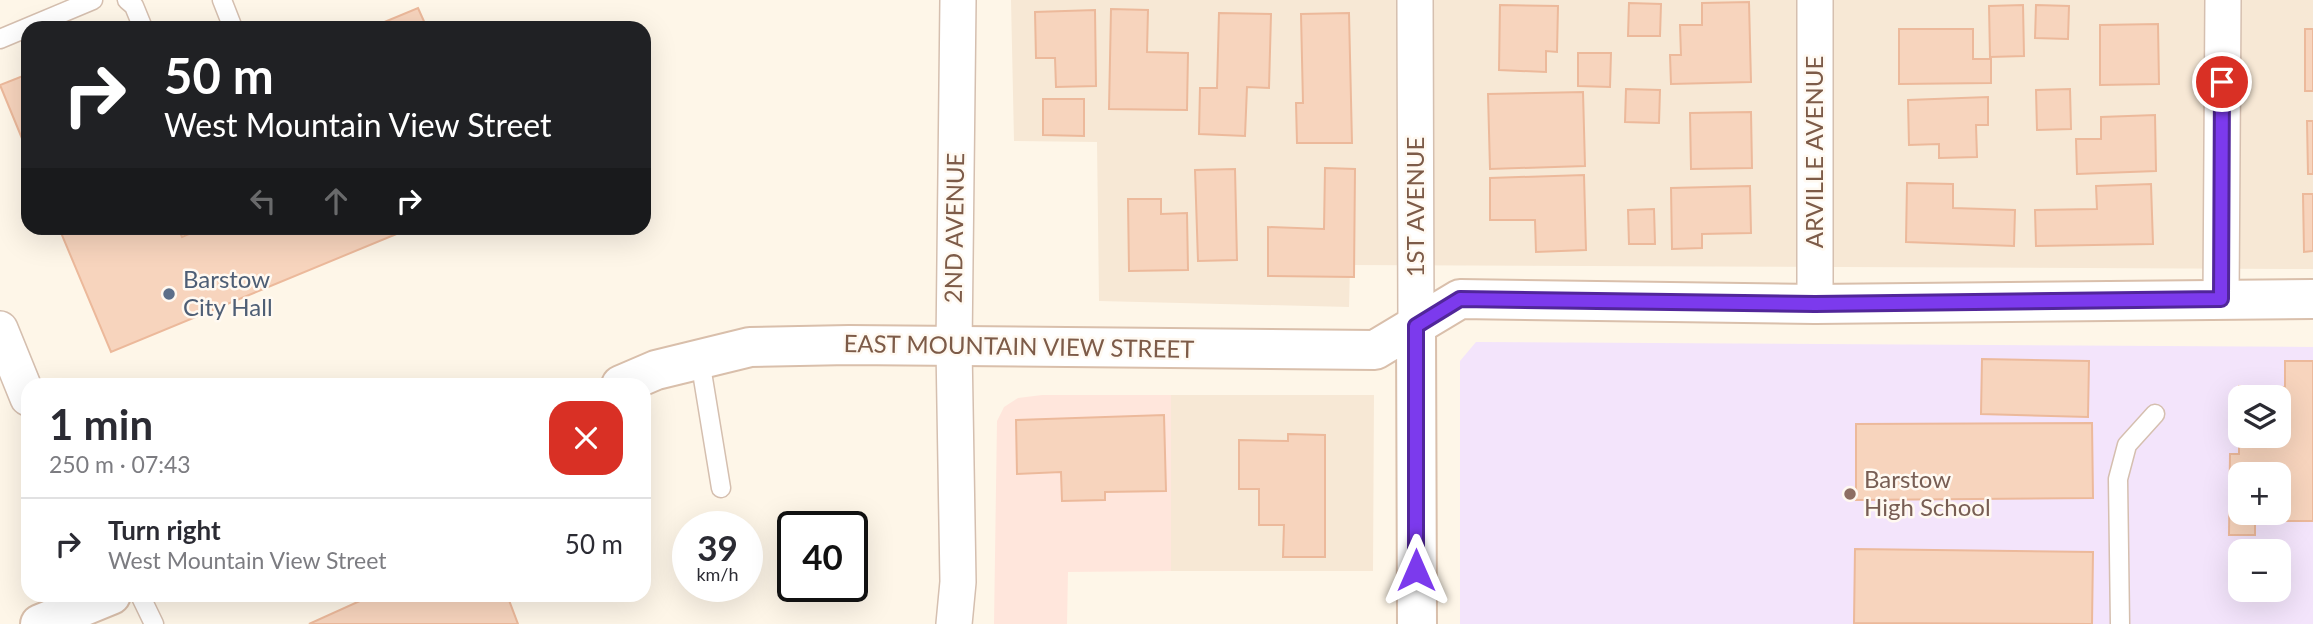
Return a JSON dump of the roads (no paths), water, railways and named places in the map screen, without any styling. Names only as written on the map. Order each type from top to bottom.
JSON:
[{"type":"street","name":"2ND AVENUE","points":[[954,624],[958,582],[954,347],[958,0]]},
{"type":"street","name":"1ST AVENUE","points":[[1415,0],[1417,624]]},
{"type":"street","name":"ARVILLE AVENUE","points":[[1815,0],[1815,304]]},
{"type":"street","points":[[2221,299],[2223,0]]},
{"type":"street","name":"EAST MOUNTAIN VIEW STREET","points":[[637,378],[656,370],[750,347],[849,345],[1376,350],[1460,299],[1815,304],[2313,299]]},
{"type":"street","points":[[0,329],[21,381]]},
{"type":"street","points":[[40,624],[98,602]]},
{"type":"lane","points":[[43,21],[93,0]]},
{"type":"lane","points":[[127,0],[134,6],[140,21]]},
{"type":"lane","points":[[222,0],[230,21]]},
{"type":"lane","points":[[0,39],[21,30]]},
{"type":"lane","points":[[700,359],[721,488]]},
{"type":"lane","points":[[2120,624],[2118,479],[2127,445],[2155,414]]},
{"type":"lane","points":[[126,602],[154,624]]},
{"type":"place","name":"Barstow City Hall","points":[[169,294]]},
{"type":"place","name":"Barstow High School","points":[[1850,494]]}]
